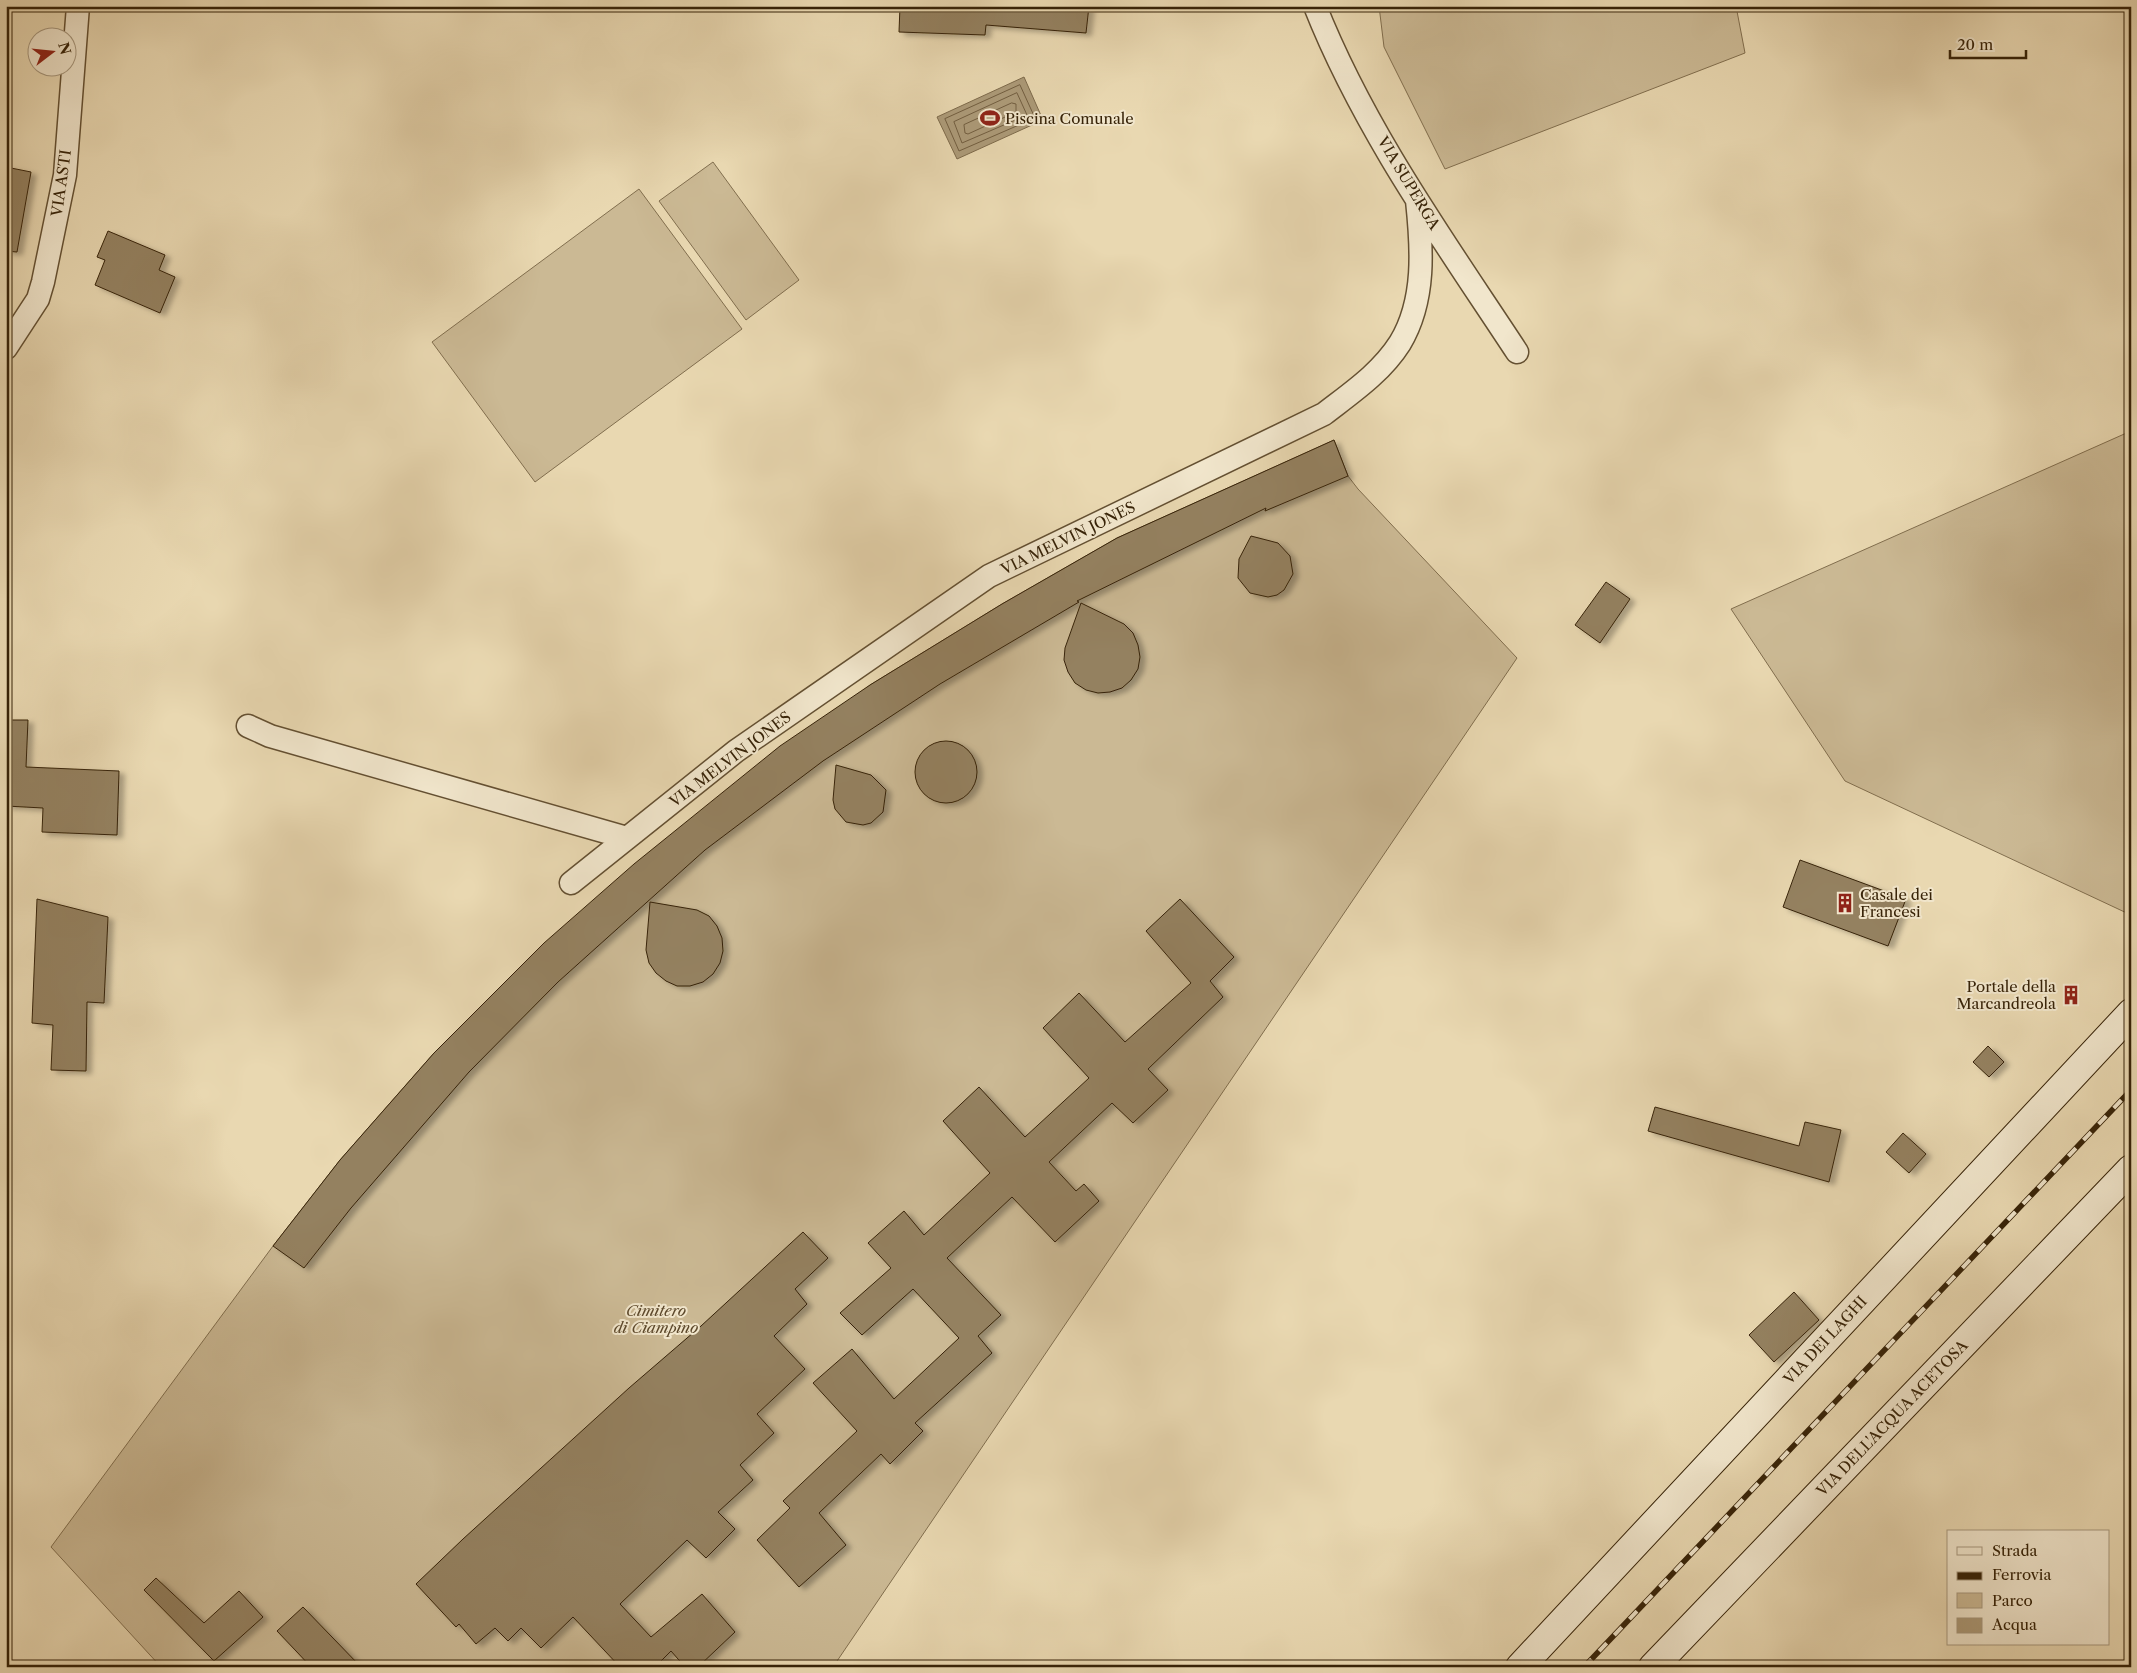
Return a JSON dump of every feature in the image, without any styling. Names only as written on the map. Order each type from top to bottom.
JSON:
[{"type":"main road","name":"VIA DEI LAGHI","points":[[1520,1667],[2131,1013]]},
{"type":"main road","name":"VIA DELL'ACQUA ACETOSA","points":[[1653,1667],[2131,1169]]},
{"type":"street","name":"VIA ASTI","points":[[6,348],[38,299],[44,282],[64,184],[78,6]]},
{"type":"street","name":"VIA SUPERGA","points":[[1315,6],[1338,64],[1417,200],[1517,352]]},
{"type":"street","name":"VIA MELVIN JONES","points":[[571,883],[736,751],[988,576],[1324,414],[1360,386],[1382,365],[1400,342],[1412,312],[1421,273],[1421,240],[1417,200]]},
{"type":"street","points":[[248,726],[270,736],[627,838]]},
{"type":"green space","points":[[1379,6],[1736,6],[1745,53],[1445,169],[1384,47]]},
{"type":"green space","points":[[713,162],[799,280],[746,320],[659,201]]},
{"type":"green space","points":[[639,189],[742,329],[535,482],[432,342]]},
{"type":"green space","points":[[2131,431],[2131,915],[1845,781],[1731,609]]},
{"type":"green space","name":"Cimitero di Ciampino","points":[[1334,440],[1348,476],[1358,489],[1517,658],[833,1667],[161,1667],[51,1547],[273,1246],[340,1160],[434,1053],[870,685],[1002,604],[1117,538]]},
{"type":"water","name":"Piscina Comunale","points":[[1024,77],[1043,120],[957,159],[937,117]]},
{"type":"building","points":[[900,6],[1089,6],[1086,33],[986,25],[985,35],[899,32]]},
{"type":"building","points":[[6,167],[31,172],[17,252],[6,251]]},
{"type":"building","points":[[108,231],[165,255],[159,270],[175,277],[160,313],[95,285],[105,260],[97,257]]},
{"type":"building","points":[[1334,440],[1348,476],[1265,511],[1266,508],[1077,601],[1079,602],[940,684],[823,761],[705,850],[558,982],[469,1072],[351,1208],[304,1268],[273,1246],[340,1160],[434,1053],[544,943],[634,864],[780,746],[870,685],[1002,604],[1117,538]]},
{"type":"building","points":[[1251,536],[1278,543],[1290,556],[1293,574],[1284,590],[1277,595],[1268,597],[1250,593],[1238,578],[1239,559]]},
{"type":"building","points":[[1606,582],[1630,599],[1600,643],[1575,625]]},
{"type":"building","points":[[1081,603],[1124,624],[1133,633],[1140,657],[1138,669],[1131,680],[1122,688],[1098,693],[1086,690],[1075,683],[1068,672],[1064,660],[1065,648]]},
{"type":"building","points":[[6,720],[28,720],[26,767],[119,771],[117,835],[42,832],[43,808],[6,806]]},
{"type":"building","points":[[946,741],[958,744],[968,750],[974,760],[977,772],[974,784],[968,794],[958,800],[946,803],[934,800],[924,794],[918,784],[915,772],[918,760],[924,750],[934,744]]},
{"type":"building","points":[[836,765],[871,775],[886,790],[883,812],[871,823],[863,825],[846,822],[835,809],[833,800]]},
{"type":"building","name":"Casale dei Francesi","points":[[1800,860],[1906,899],[1888,946],[1783,907]]},
{"type":"building","points":[[37,899],[108,917],[104,1003],[87,1002],[86,1071],[51,1070],[53,1025],[32,1023]]},
{"type":"building","points":[[1180,899],[1234,957],[1210,981],[1223,997],[1148,1069],[1168,1090],[1133,1123],[1112,1103],[1049,1162],[1076,1191],[1084,1184],[1099,1201],[1055,1242],[1012,1197],[947,1258],[1001,1315],[978,1336],[992,1353],[915,1423],[923,1431],[890,1464],[881,1454],[819,1513],[846,1545],[799,1587],[757,1540],[790,1508],[783,1501],[857,1431],[813,1383],[852,1349],[894,1399],[959,1338],[913,1289],[862,1335],[840,1313],[891,1268],[868,1243],[904,1211],[924,1235],[990,1173],[943,1121],[979,1087],[1025,1137],[1089,1078],[1043,1028],[1079,993],[1125,1042],[1191,983],[1146,931]]},
{"type":"building","points":[[650,902],[697,910],[709,916],[717,926],[722,938],[723,951],[720,963],[713,974],[703,982],[690,986],[677,986],[666,981],[656,973],[649,963],[646,950]]},
{"type":"building","points":[[1988,1046],[2004,1062],[1989,1077],[1973,1062]]},
{"type":"building","points":[[1655,1107],[1799,1146],[1805,1122],[1841,1130],[1829,1182],[1648,1131]]},
{"type":"building","points":[[1903,1133],[1926,1154],[1909,1173],[1886,1152]]},
{"type":"building","points":[[803,1232],[828,1258],[795,1289],[807,1304],[774,1336],[805,1369],[757,1414],[774,1433],[740,1465],[753,1480],[718,1512],[735,1529],[706,1558],[687,1540],[620,1604],[651,1637],[702,1594],[735,1632],[698,1667],[685,1667],[671,1651],[655,1667],[620,1667],[573,1617],[541,1648],[521,1628],[508,1641],[495,1628],[476,1644],[459,1624],[456,1627],[416,1584],[629,1388],[701,1326]]},
{"type":"building","points":[[1794,1292],[1819,1320],[1774,1362],[1749,1335]]},
{"type":"building","points":[[156,1578],[204,1623],[239,1591],[263,1617],[214,1661],[144,1590]]},
{"type":"building","points":[[303,1607],[361,1667],[311,1667],[277,1631]]},
{"type":"railway","points":[[1584,1667],[2131,1090]]},
{"type":"place","name":"Piscina Comunale","points":[[990,118]]},
{"type":"place","name":"Casale dei Francesi","points":[[1845,903]]},
{"type":"place","name":"Portale della Marcandreola","points":[[2071,995]]}]
